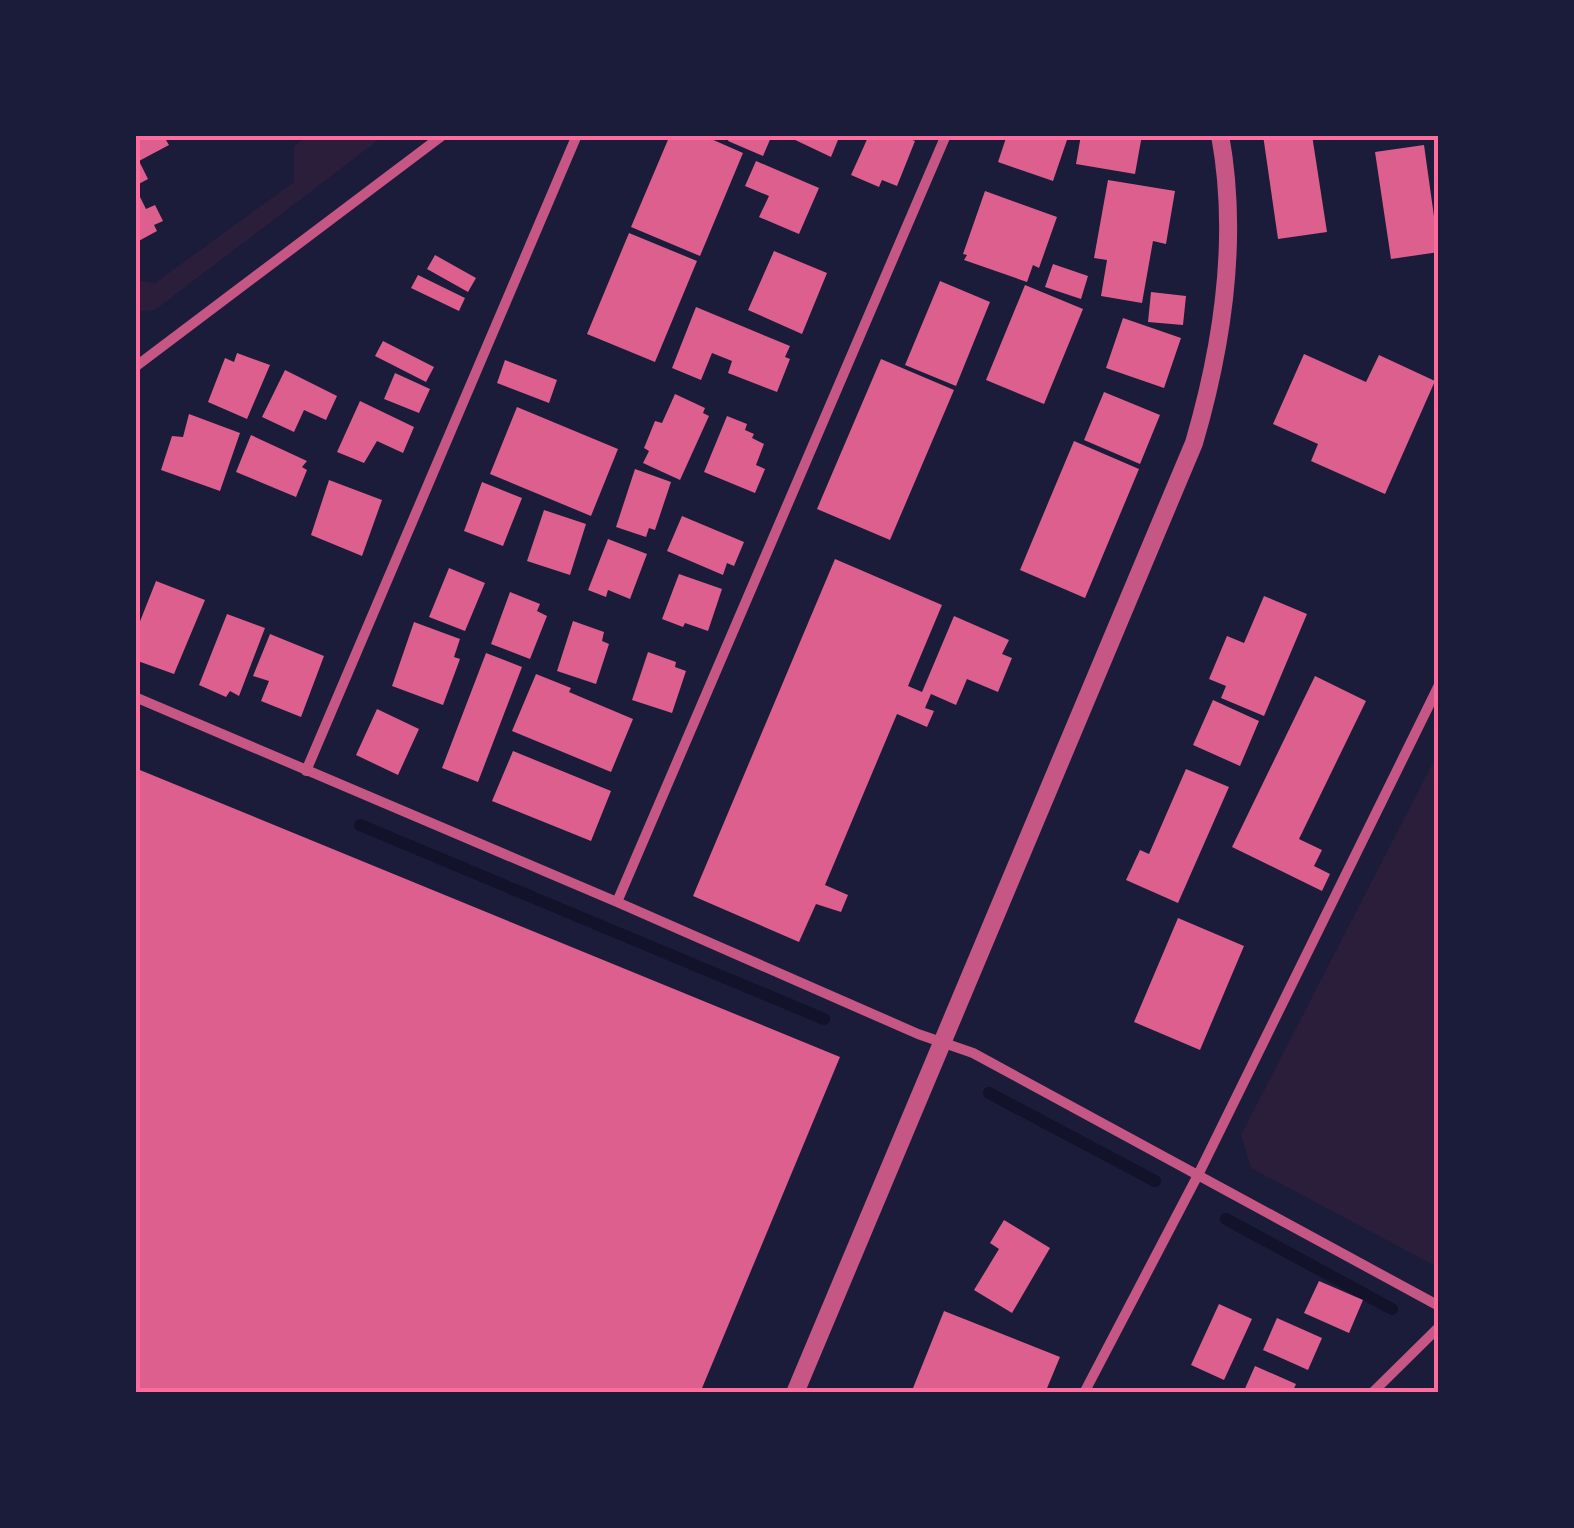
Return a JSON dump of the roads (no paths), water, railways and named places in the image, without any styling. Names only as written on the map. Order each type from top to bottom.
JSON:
[{"type":"street","points":[[135,367],[443,135]]},
{"type":"street","points":[[306,771],[577,135]]},
{"type":"street","points":[[617,902],[946,135]]},
{"type":"street","points":[[795,1393],[1194,443],[1211,380],[1224,295],[1227,188],[1220,135]]},
{"type":"street","points":[[1084,1393],[1199,1173],[1439,685]]},
{"type":"street","points":[[135,697],[942,1043],[973,1052],[1439,1306]]},
{"type":"street","points":[[1372,1393],[1439,1326]]},
{"type":"waterway","points":[[360,825],[824,1019]]},
{"type":"waterway","points":[[989,1093],[1155,1181]]},
{"type":"waterway","points":[[1226,1219],[1392,1309]]}]
